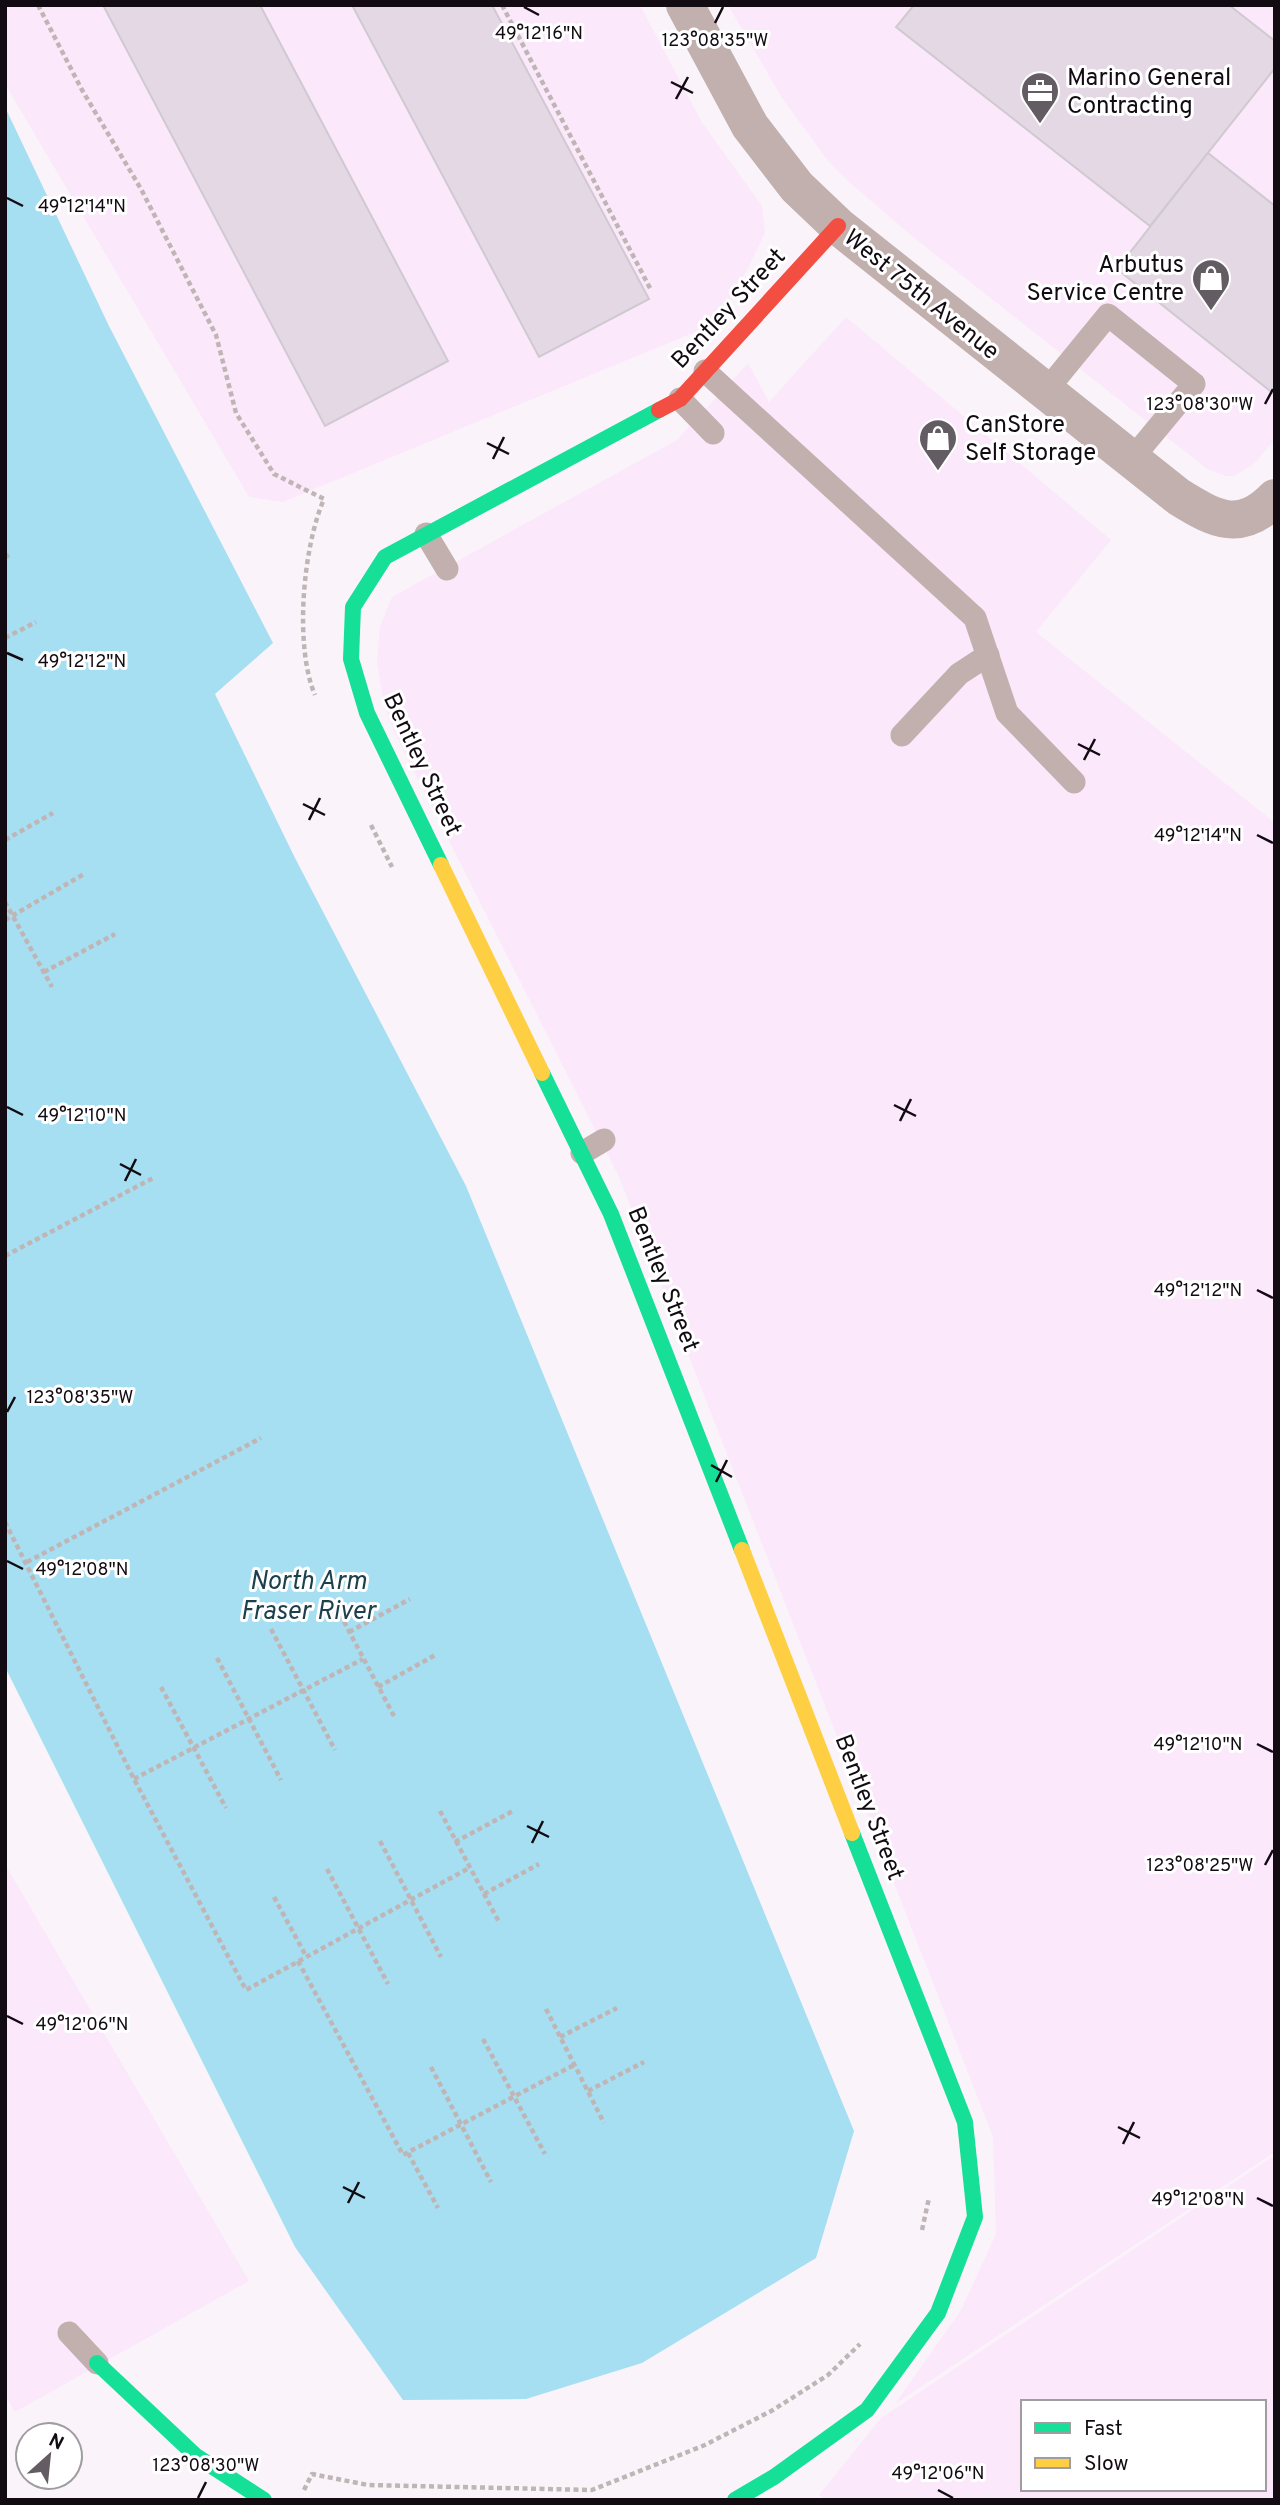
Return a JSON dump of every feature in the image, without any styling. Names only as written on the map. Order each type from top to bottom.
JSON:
[{"type":"street","name":"West 75th Avenue","points":[[685,5],[750,126],[797,187],[838,226],[1131,460],[1202,512],[1225,520],[1252,516],[1275,498]]},
{"type":"street","name":"Bentley Street","points":[[735,2500],[774,2477],[867,2410],[938,2313],[975,2217],[965,2122],[611,1214],[367,713],[351,659],[353,607],[385,557],[680,398],[838,226]]},
{"type":"street","points":[[97,2363],[204,2464],[240,2489],[264,2500]]},
{"type":"lane","points":[[1045,392],[1108,315],[1194,384],[1131,460]]},
{"type":"lane","points":[[705,371],[975,618],[1007,713],[1074,782]]},
{"type":"lane","points":[[680,398],[713,433]]},
{"type":"lane","points":[[426,534],[447,569]]},
{"type":"lane","points":[[902,735],[960,674],[988,655]]},
{"type":"lane","points":[[582,1153],[604,1140]]},
{"type":"lane","points":[[69,2333],[97,2363]]},
{"type":"path","points":[[38,5],[82,90],[141,189],[216,335],[236,413],[274,474],[324,499],[312,527],[309,547],[303,651],[307,676],[317,701]]},
{"type":"path","points":[[502,5],[652,290]]},
{"type":"path","points":[[5,638],[36,622]]},
{"type":"path","points":[[5,840],[52,813]]},
{"type":"path","points":[[370,822],[394,871]]},
{"type":"path","points":[[5,920],[84,874]]},
{"type":"path","points":[[5,902],[52,987]]},
{"type":"path","points":[[44,972],[115,934]]},
{"type":"path","points":[[5,1256],[155,1177]]},
{"type":"path","points":[[27,1562],[261,1438]]},
{"type":"path","points":[[5,1522],[134,1779],[246,1990],[469,1868]]},
{"type":"path","points":[[332,1599],[395,1718]]},
{"type":"path","points":[[349,1632],[410,1600]]},
{"type":"path","points":[[271,1629],[335,1750]]},
{"type":"path","points":[[378,1687],[436,1654]]},
{"type":"path","points":[[217,1658],[281,1780]]},
{"type":"path","points":[[134,1779],[363,1658]]},
{"type":"path","points":[[161,1687],[226,1808]]},
{"type":"path","points":[[439,1811],[499,1922]]},
{"type":"path","points":[[455,1842],[513,1811]]},
{"type":"path","points":[[380,1841],[441,1957]]},
{"type":"path","points":[[484,1894],[539,1864]]},
{"type":"path","points":[[327,1869],[388,1984]]},
{"type":"path","points":[[274,1897],[306,1956]]},
{"type":"path","points":[[298,1961],[403,2155],[574,2066]]},
{"type":"path","points":[[560,2037],[617,2008]]},
{"type":"path","points":[[546,2009],[604,2123]]},
{"type":"path","points":[[483,2039],[545,2154]]},
{"type":"path","points":[[588,2091],[644,2062]]},
{"type":"path","points":[[431,2067],[491,2182]]},
{"type":"path","points":[[408,2153],[438,2208]]},
{"type":"path","points":[[921,2232],[929,2197]]},
{"type":"path","points":[[299,2500],[312,2474],[368,2485],[592,2490],[705,2445],[773,2410],[828,2375],[864,2340]]},
{"type":"shaded area","points":[[5,5],[640,5],[701,121],[762,206],[765,233],[733,298],[700,330],[283,502],[249,497],[5,84]]},
{"type":"shaded area","points":[[728,5],[1275,5],[1275,439],[1254,464],[1234,476],[1207,469],[912,236],[828,161],[782,98]]},
{"type":"shaded area","points":[[846,317],[1111,540],[1036,632],[1275,823],[1275,2152],[895,2404],[961,2310],[996,2234],[993,2137],[619,1177],[395,734],[383,701],[377,661],[380,626],[392,597],[677,440],[748,363],[769,402]]},
{"type":"shaded area","points":[[5,1864],[249,2281],[15,2412],[5,2395]]},
{"type":"shaded area","points":[[1275,2155],[1275,2500],[825,2500],[819,2495],[881,2418]]},
{"type":"water","name":"North Arm Fraser River","points":[[5,107],[109,326],[273,643],[215,694],[295,858],[466,1186],[854,2131],[816,2258],[642,2363],[526,2399],[403,2400],[295,2247],[5,1667]]},
{"type":"building","points":[[103,5],[260,5],[448,361],[325,426]]},
{"type":"building","points":[[352,5],[492,5],[649,299],[539,357]]},
{"type":"building","points":[[914,5],[1229,5],[1275,41],[1275,68],[1150,226],[896,27]]},
{"type":"building","points":[[1208,153],[1275,206],[1274,394],[1117,269]]},
{"type":"traffic: fast","points":[[441,865],[367,713],[351,659],[353,607],[385,557],[659,410]]},
{"type":"traffic: fast","points":[[542,1073],[611,1214],[742,1550]]},
{"type":"traffic: fast","points":[[735,2500],[774,2477],[867,2410],[938,2313],[975,2217],[965,2122],[852,1833]]},
{"type":"traffic: fast","points":[[97,2363],[196,2456],[264,2500]]},
{"type":"traffic: slow","points":[[441,865],[542,1073]]},
{"type":"traffic: slow","points":[[742,1550],[852,1833]]},
{"type":"traffic: jam","points":[[659,410],[680,399],[838,226]]},
{"type":"place","name":"Marino General Contracting","points":[[1040,125]]},
{"type":"place","name":"Arbutus Service Centre","points":[[1211,312]]},
{"type":"place","name":"CanStore Self Storage","points":[[938,472]]}]
